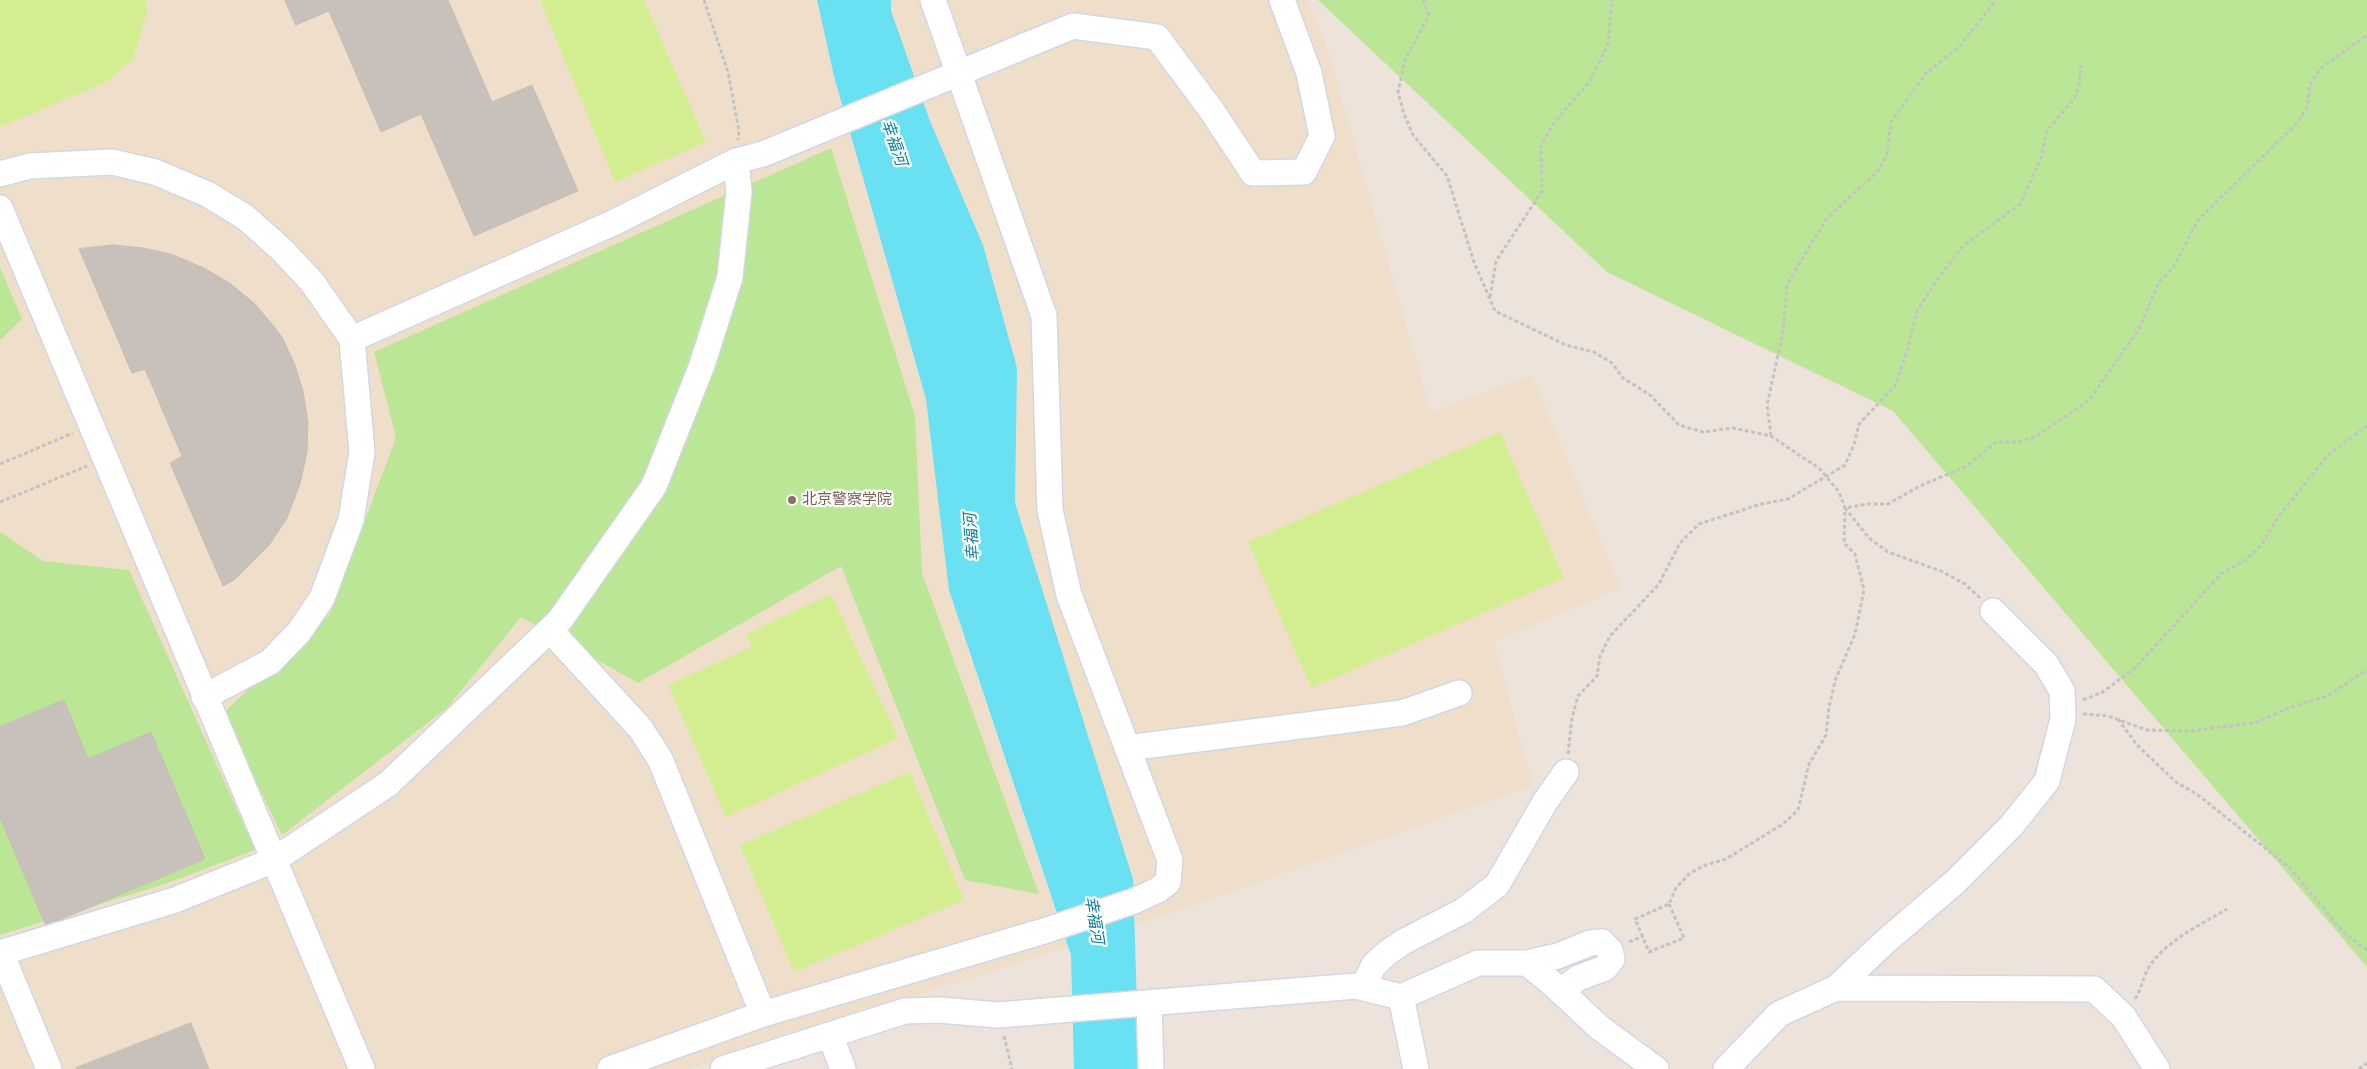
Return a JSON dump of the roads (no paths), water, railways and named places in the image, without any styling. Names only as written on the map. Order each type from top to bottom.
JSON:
[{"type":"street","points":[[610,1069],[764,1014],[1044,931],[1134,901],[1158,890],[1168,882],[1170,860],[1070,595],[1050,510],[1044,316],[957,73],[933,0]]},
{"type":"street","points":[[352,339],[615,222],[736,161],[762,154],[825,129],[1073,26],[1157,37],[1212,111],[1252,173],[1304,172],[1322,136],[1309,73],[1282,0]]},
{"type":"street","points":[[49,1069],[1,953],[175,900],[274,860],[388,784],[560,620],[654,486],[698,374],[730,277],[739,192],[736,161]]},
{"type":"street","points":[[0,174],[30,166],[112,162],[155,172],[207,194],[245,217],[281,249],[312,282],[352,339],[362,452],[351,520],[322,598],[299,632],[270,662],[204,697]]},
{"type":"street","points":[[0,208],[362,1069]]},
{"type":"street","points":[[1726,1069],[1778,1014],[1836,988],[1887,940],[1954,883],[2012,825],[2047,781],[2062,710],[2062,691],[2046,664],[1993,611]]},
{"type":"street","points":[[550,630],[640,728],[660,759],[764,1014]]},
{"type":"street","points":[[1127,748],[1402,713],[1459,693]]},
{"type":"street","points":[[1363,987],[1374,965],[1387,953],[1403,942],[1463,911],[1497,885],[1545,802],[1566,772]]},
{"type":"street","points":[[722,1069],[905,1011],[939,1010],[998,1015],[1356,986],[1402,997],[1478,963],[1526,963],[1558,956],[1590,944],[1602,942],[1610,950],[1612,959],[1605,968],[1578,978],[1561,991]]},
{"type":"street","points":[[1526,963],[1561,991],[1600,1028],[1656,1069]]},
{"type":"street","points":[[1836,988],[2094,989],[2123,1016],[2157,1069]]},
{"type":"street","points":[[1402,997],[1416,1069]]},
{"type":"street","points":[[1146,1004],[1152,1069]]},
{"type":"street","points":[[830,1035],[843,1069]]},
{"type":"water","name":"幸福河","points":[[817,0],[891,0],[891,11],[930,121],[983,245],[1017,368],[1015,503],[1133,879],[1139,1069],[1074,1069],[1071,955],[949,590],[926,399],[834,76]]},
{"type":"place","name":"北京警察学院","points":[[792,500]]}]
